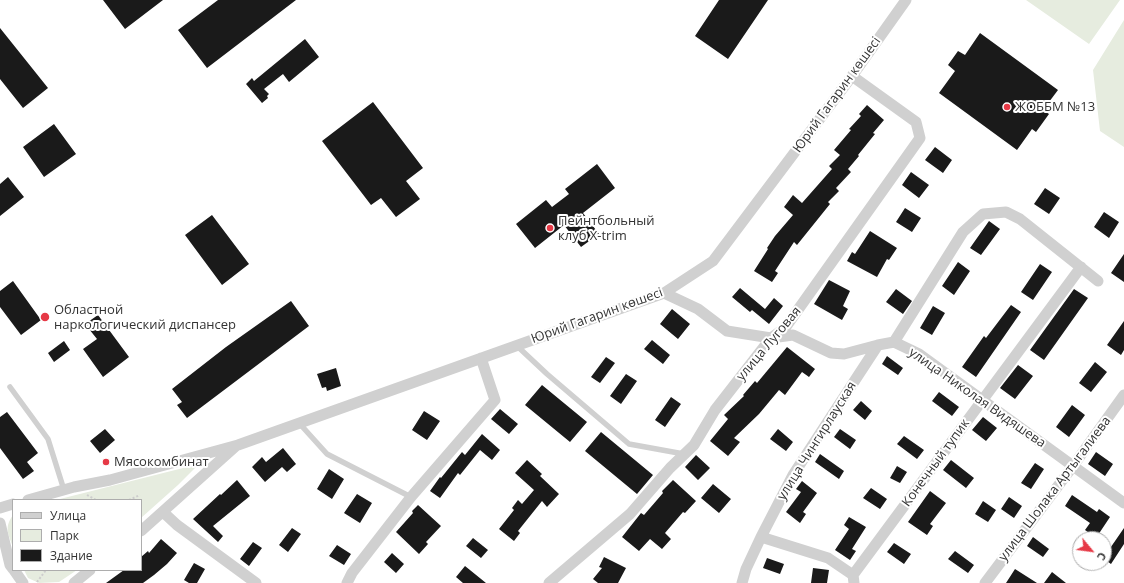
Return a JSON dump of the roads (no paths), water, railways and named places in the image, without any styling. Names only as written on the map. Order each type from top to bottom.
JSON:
[{"type":"street","name":"Юрий Гагарин көшесі","points":[[32,499],[110,480],[238,444],[664,293],[713,261],[852,76],[906,0]]},
{"type":"street","name":"улица Луговая","points":[[549,583],[630,514],[670,468],[694,445],[715,410],[771,338],[785,328],[920,138],[916,122],[852,76]]},
{"type":"street","points":[[894,342],[963,232],[983,214],[1006,212],[1020,219],[1098,281]]},
{"type":"street","name":"Конечный тупик","points":[[853,579],[981,401],[1081,267]]},
{"type":"street","name":"улица Николая Видяшева","points":[[664,293],[698,310],[728,331],[771,338],[793,335],[831,353],[844,354],[878,344],[894,342],[919,354],[981,401],[1124,503]]},
{"type":"street","name":"улица Чингирлауская","points":[[742,583],[746,569],[760,537],[793,475],[878,344]]},
{"type":"street","points":[[347,583],[352,573],[411,497],[495,400],[480,358]]},
{"type":"street","name":"улица Шолака Артыгалиева","points":[[985,583],[1073,466],[1124,395]]},
{"type":"street","name":"Юрий Гагарин көшесі","points":[[142,530],[238,444]]},
{"type":"street","points":[[0,508],[12,504]]},
{"type":"street","points":[[163,512],[177,525],[256,583]]},
{"type":"street","points":[[0,523],[10,565],[12,567]]},
{"type":"street","points":[[760,537],[828,558],[853,579]]},
{"type":"street","points":[[15,571],[23,583]]},
{"type":"street","points":[[74,583],[89,571]]},
{"type":"lane","points":[[516,345],[547,374],[629,444],[684,454]]},
{"type":"lane","points":[[10,388],[48,439],[64,490]]},
{"type":"lane","points":[[298,423],[327,454],[411,497]]},
{"type":"place","name":"ЖОББМ №13","points":[[1007,107]]},
{"type":"place","name":"Пейнтбольный клуб X-trim","points":[[550,228]]},
{"type":"place","name":"Областной наркологический диспансер","points":[[45,317]]},
{"type":"place","name":"Мясокомбинат","points":[[106,462]]}]
